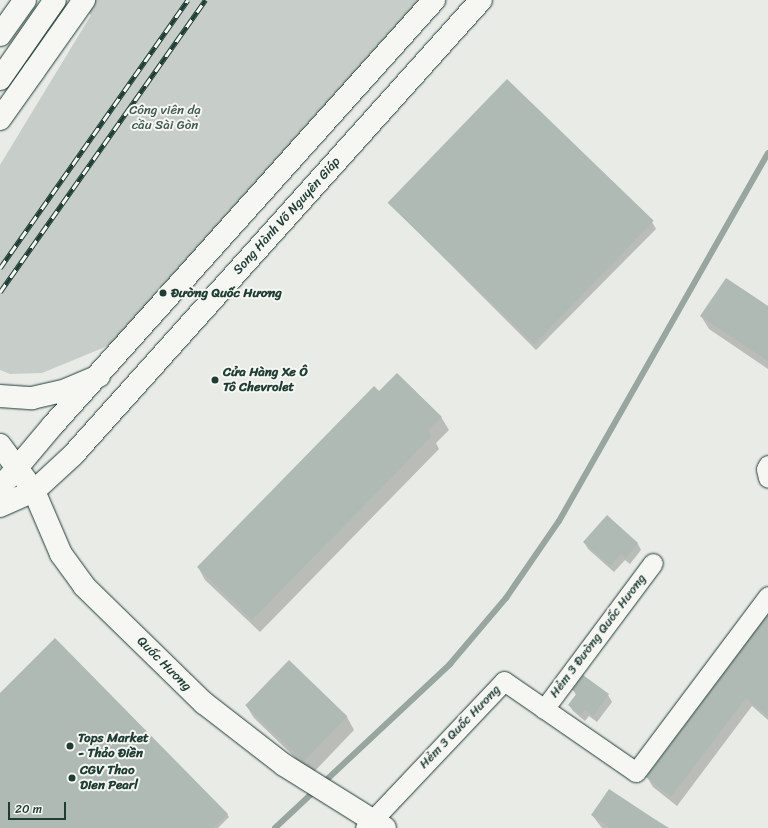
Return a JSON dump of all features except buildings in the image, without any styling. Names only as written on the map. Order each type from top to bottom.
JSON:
[{"type":"main road","points":[[0,35],[25,0]]},
{"type":"main road","points":[[0,79],[55,0]]},
{"type":"main road","points":[[0,119],[84,0]]},
{"type":"main road","points":[[0,488],[16,467],[434,0]]},
{"type":"main road","name":"Song Hành Võ Nguyên Giáp","points":[[0,506],[34,491],[73,455],[481,0]]},
{"type":"main road","points":[[0,396],[32,398],[66,390],[99,376]]},
{"type":"main road","name":"Quốc Hương","points":[[0,445],[34,491],[61,554],[84,586],[204,703],[303,778],[374,825]]},
{"type":"street","points":[[768,465],[766,469],[768,478]]},
{"type":"street","name":"Hẻm 3 Đường Quốc Hương","points":[[544,709],[653,563]]},
{"type":"street","name":"Hẻm 3 Quốc Hương","points":[[374,825],[504,681],[636,772],[768,596]]},
{"type":"green space","name":"Công viên dạ cầu Sài Gòn","points":[[70,0],[431,0],[127,338],[42,373],[10,374],[0,370],[0,165],[91,15]]},
{"type":"waterway","points":[[275,828],[450,664],[506,598],[559,521],[768,153]]},
{"type":"railway","points":[[0,268],[188,0]]},
{"type":"railway","points":[[0,292],[205,0]]},
{"type":"place","name":"Đường Quốc Hương","points":[[163,293]]},
{"type":"place","name":"Cửa Hàng Xe Ô Tô Chevrolet","points":[[215,380]]},
{"type":"place","name":"Tops Market - Thảo Điền","points":[[70,746]]},
{"type":"place","name":"CGV Thao Dien Pearl","points":[[72,778]]}]
